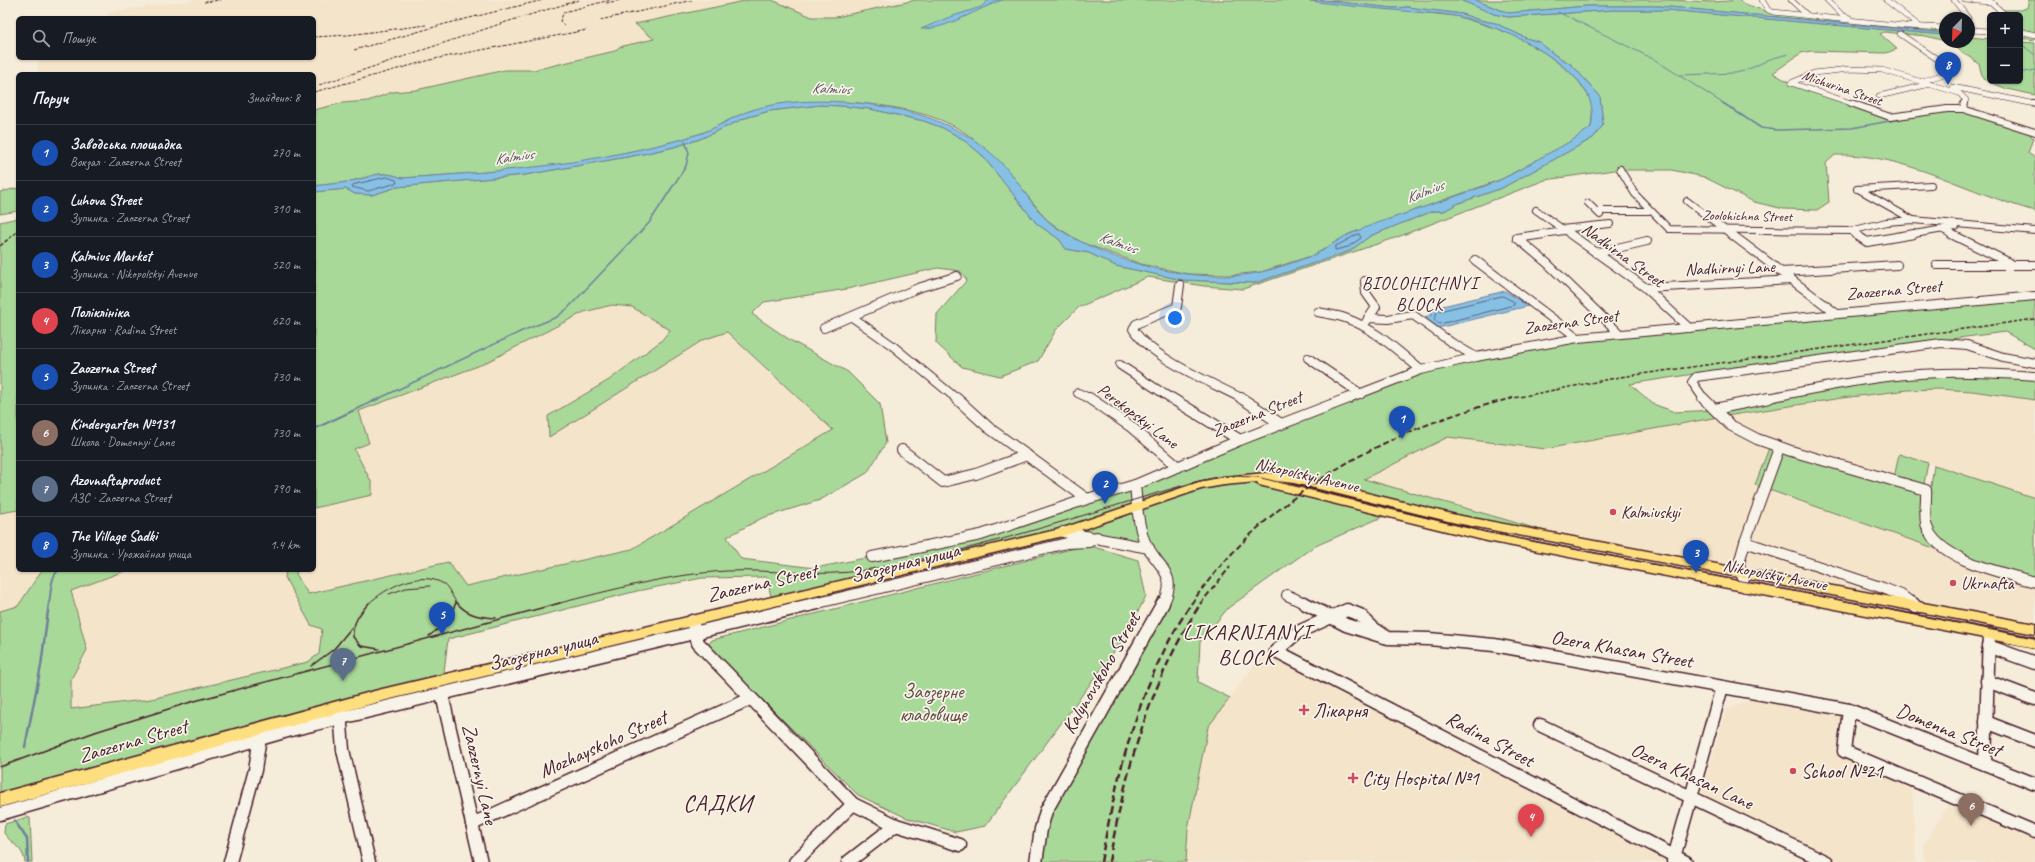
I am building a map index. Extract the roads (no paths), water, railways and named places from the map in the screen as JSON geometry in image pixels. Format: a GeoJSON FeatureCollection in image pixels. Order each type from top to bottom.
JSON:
{"type":"FeatureCollection","features":[{"type":"Feature","properties":{"kind":"main road","name":"Nikopolskyi Avenue"},"geometry":{"type":"LineString","coordinates":[[1243,479],[1266,476],[1294,479],[1456,519],[2035,629]]}},
{"type":"Feature","properties":{"kind":"main road","name":"Zaozerna Street"},"geometry":{"type":"LineString","coordinates":[[0,800],[261,734],[340,712],[693,628],[1063,532],[1199,486],[1243,479]]}},
{"type":"Feature","properties":{"kind":"main road","name":"Nikopolskyi Avenue"},"geometry":{"type":"LineString","coordinates":[[1243,479],[1283,486],[1487,538],[1745,587],[1989,640],[2035,643]]}},
{"type":"Feature","properties":{"kind":"main road"},"geometry":{"type":"LineString","coordinates":[[1989,620],[1989,640]]}},
{"type":"Feature","properties":{"kind":"street"},"geometry":{"type":"LineString","coordinates":[[1762,0],[1768,10],[1773,12],[1885,24],[1939,28]]}},
{"type":"Feature","properties":{"kind":"street"},"geometry":{"type":"LineString","coordinates":[[1791,0],[1807,16]]}},
{"type":"Feature","properties":{"kind":"street"},"geometry":{"type":"LineString","coordinates":[[1827,0],[1845,16],[1885,24]]}},
{"type":"Feature","properties":{"kind":"street"},"geometry":{"type":"LineString","coordinates":[[1886,0],[1919,26]]}},
{"type":"Feature","properties":{"kind":"street"},"geometry":{"type":"LineString","coordinates":[[1954,0],[1963,12]]}},
{"type":"Feature","properties":{"kind":"street"},"geometry":{"type":"LineString","coordinates":[[1965,0],[1990,1],[2003,12]]}},
{"type":"Feature","properties":{"kind":"street"},"geometry":{"type":"LineString","coordinates":[[1975,26],[1980,31]]}},
{"type":"Feature","properties":{"kind":"street"},"geometry":{"type":"LineString","coordinates":[[1975,31],[1987,31]]}},
{"type":"Feature","properties":{"kind":"street"},"geometry":{"type":"LineString","coordinates":[[2023,33],[2035,35]]}},
{"type":"Feature","properties":{"kind":"street"},"geometry":{"type":"LineString","coordinates":[[1879,96],[1929,82],[1952,69],[1900,34]]}},
{"type":"Feature","properties":{"kind":"street","name":"Michurina Street"},"geometry":{"type":"LineString","coordinates":[[1963,109],[1963,105],[1966,100],[1959,94],[1929,82],[1921,81],[1887,70],[1849,69],[1814,73],[1791,82],[1890,118],[1947,109],[1963,109],[2035,132]]}},
{"type":"Feature","properties":{"kind":"street"},"geometry":{"type":"LineString","coordinates":[[1942,88],[1949,86],[2035,104]]}},
{"type":"Feature","properties":{"kind":"street","name":"Zoolohichna Street"},"geometry":{"type":"LineString","coordinates":[[1620,170],[1625,182],[1649,211],[1669,229],[1723,228],[1851,231],[1886,222],[1913,220],[2035,231]]}},
{"type":"Feature","properties":{"kind":"street","name":"Zoolohichna Street"},"geometry":{"type":"LineString","coordinates":[[1913,220],[1857,189],[1931,185]]}},
{"type":"Feature","properties":{"kind":"street"},"geometry":{"type":"LineString","coordinates":[[1687,201],[1837,314]]}},
{"type":"Feature","properties":{"kind":"street"},"geometry":{"type":"LineString","coordinates":[[1588,203],[1610,224],[1562,230],[1517,238],[1547,263],[1620,334]]}},
{"type":"Feature","properties":{"kind":"street","name":"Nadhirna Street"},"geometry":{"type":"LineString","coordinates":[[1536,210],[1562,230],[1596,252],[1646,288],[1689,328]]}},
{"type":"Feature","properties":{"kind":"street"},"geometry":{"type":"LineString","coordinates":[[1597,211],[1649,211]]}},
{"type":"Feature","properties":{"kind":"street","name":"Zoolohichna Street"},"geometry":{"type":"LineString","coordinates":[[1851,231],[1867,242],[1968,225]]}},
{"type":"Feature","properties":{"kind":"street"},"geometry":{"type":"LineString","coordinates":[[1943,230],[2015,265]]}},
{"type":"Feature","properties":{"kind":"street"},"geometry":{"type":"LineString","coordinates":[[1596,252],[1647,240]]}},
{"type":"Feature","properties":{"kind":"street"},"geometry":{"type":"LineString","coordinates":[[1475,260],[1578,338]]}},
{"type":"Feature","properties":{"kind":"street"},"geometry":{"type":"LineString","coordinates":[[1781,272],[1897,265]]}},
{"type":"Feature","properties":{"kind":"street"},"geometry":{"type":"LineString","coordinates":[[1937,265],[2035,265]]}},
{"type":"Feature","properties":{"kind":"street"},"geometry":{"type":"LineString","coordinates":[[824,328],[918,288],[957,276]]}},
{"type":"Feature","properties":{"kind":"street","name":"Nadhirnyi Lane"},"geometry":{"type":"LineString","coordinates":[[1646,288],[1703,283],[1722,282],[1736,284],[1792,280]]}},
{"type":"Feature","properties":{"kind":"street"},"geometry":{"type":"LineString","coordinates":[[1363,326],[1376,307],[1366,292],[1365,281]]}},
{"type":"Feature","properties":{"kind":"street"},"geometry":{"type":"LineString","coordinates":[[1180,285],[1177,307],[1136,324],[1133,328],[1134,333],[1144,343],[1163,356],[1244,399],[1281,424]]}},
{"type":"Feature","properties":{"kind":"street","name":"Zaozerna Street"},"geometry":{"type":"LineString","coordinates":[[872,557],[981,535],[1087,499],[1135,485],[1240,440],[1421,370],[1476,357],[1578,338],[2035,296]]}},
{"type":"Feature","properties":{"kind":"street"},"geometry":{"type":"LineString","coordinates":[[1318,312],[1346,318],[1363,326],[1421,370]]}},
{"type":"Feature","properties":{"kind":"street"},"geometry":{"type":"LineString","coordinates":[[1368,318],[1388,319],[1413,315],[1452,343],[1476,357]]}},
{"type":"Feature","properties":{"kind":"street"},"geometry":{"type":"LineString","coordinates":[[852,317],[893,346],[956,397],[989,428],[1087,499]]}},
{"type":"Feature","properties":{"kind":"street"},"geometry":{"type":"LineString","coordinates":[[2035,363],[2003,357],[1967,345],[1941,342],[1696,377],[1692,382],[1695,389],[1715,409],[1718,416],[1734,428],[1779,448],[1926,490],[1927,528],[1936,540],[1950,552],[1972,562],[2035,582]]}},
{"type":"Feature","properties":{"kind":"street"},"geometry":{"type":"LineString","coordinates":[[1308,358],[1360,394]]}},
{"type":"Feature","properties":{"kind":"street"},"geometry":{"type":"LineString","coordinates":[[1120,365],[1142,381],[1211,421],[1240,440]]}},
{"type":"Feature","properties":{"kind":"street"},"geometry":{"type":"LineString","coordinates":[[1715,409],[1812,390],[1919,375],[1974,372],[2035,376]]}},
{"type":"Feature","properties":{"kind":"street","name":"Perekopskyi Lane"},"geometry":{"type":"LineString","coordinates":[[1078,393],[1090,398],[1141,435],[1178,467]]}},
{"type":"Feature","properties":{"kind":"street"},"geometry":{"type":"LineString","coordinates":[[1745,587],[1739,558],[1779,448]]}},
{"type":"Feature","properties":{"kind":"street"},"geometry":{"type":"LineString","coordinates":[[902,450],[943,482],[976,474],[1027,455]]}},
{"type":"Feature","properties":{"kind":"street"},"geometry":{"type":"LineString","coordinates":[[1135,485],[1138,506]]}},
{"type":"Feature","properties":{"kind":"street","name":"Kalynovskoho Street"},"geometry":{"type":"LineString","coordinates":[[1036,862],[1041,829],[1046,811],[1072,762],[1168,595],[1170,585],[1167,573],[1149,548],[1140,529],[1138,506]]}},
{"type":"Feature","properties":{"kind":"street"},"geometry":{"type":"LineString","coordinates":[[1063,532],[1097,537],[1149,548]]}},
{"type":"Feature","properties":{"kind":"street","name":"Заозерная улица"},"geometry":{"type":"LineString","coordinates":[[340,712],[442,695],[693,628],[1067,543],[1089,542],[1097,537]]}},
{"type":"Feature","properties":{"kind":"street"},"geometry":{"type":"LineString","coordinates":[[1745,542],[1883,588],[1901,595],[1916,607]]}},
{"type":"Feature","properties":{"kind":"street","name":"Ozera Khasan Street"},"geometry":{"type":"LineString","coordinates":[[1287,595],[1362,633],[1388,638],[1430,639],[1494,645],[1849,710]]}},
{"type":"Feature","properties":{"kind":"street"},"geometry":{"type":"LineString","coordinates":[[1330,618],[1342,611],[1354,612],[1388,638]]}},
{"type":"Feature","properties":{"kind":"street","name":"Radina Street"},"geometry":{"type":"LineString","coordinates":[[1330,618],[1298,632],[1276,650],[1678,860]]}},
{"type":"Feature","properties":{"kind":"street"},"geometry":{"type":"LineString","coordinates":[[693,628],[698,643],[750,700],[853,804],[896,825],[960,845]]}},
{"type":"Feature","properties":{"kind":"street"},"geometry":{"type":"LineString","coordinates":[[1985,764],[1989,640],[2035,663]]}},
{"type":"Feature","properties":{"kind":"street"},"geometry":{"type":"LineString","coordinates":[[1988,681],[2035,699]]}},
{"type":"Feature","properties":{"kind":"street"},"geometry":{"type":"LineString","coordinates":[[1678,860],[1691,797],[1722,687]]}},
{"type":"Feature","properties":{"kind":"street","name":"Zaozernyi Lane"},"geometry":{"type":"LineString","coordinates":[[442,695],[481,862]]}},
{"type":"Feature","properties":{"kind":"street","name":"Mozhayskoho Street"},"geometry":{"type":"LineString","coordinates":[[472,824],[750,700]]}},
{"type":"Feature","properties":{"kind":"street"},"geometry":{"type":"LineString","coordinates":[[1849,710],[1844,751],[2035,832]]}},
{"type":"Feature","properties":{"kind":"street","name":"Domenna Street"},"geometry":{"type":"LineString","coordinates":[[1849,710],[2035,784]]}},
{"type":"Feature","properties":{"kind":"street"},"geometry":{"type":"LineString","coordinates":[[340,712],[343,750],[369,862]]}},
{"type":"Feature","properties":{"kind":"street"},"geometry":{"type":"LineString","coordinates":[[1986,722],[2035,741]]}},
{"type":"Feature","properties":{"kind":"street","name":"Ozera Khasan Lane"},"geometry":{"type":"LineString","coordinates":[[1540,725],[1827,862]]}},
{"type":"Feature","properties":{"kind":"street"},"geometry":{"type":"LineString","coordinates":[[0,814],[261,734],[255,770],[230,862]]}},
{"type":"Feature","properties":{"kind":"street"},"geometry":{"type":"LineString","coordinates":[[795,862],[853,804]]}},
{"type":"Feature","properties":{"kind":"street"},"geometry":{"type":"LineString","coordinates":[[848,862],[896,825]]}},
{"type":"Feature","properties":{"kind":"water"},"geometry":{"type":"Polygon","coordinates":[[[989,0],[1002,0],[941,26],[921,29],[947,18],[981,7],[989,0]]]}},
{"type":"Feature","properties":{"kind":"water"},"geometry":{"type":"Polygon","coordinates":[[[1304,0],[1320,0],[1393,8],[1407,7],[1462,14],[1479,20],[1495,23],[1526,38],[1539,42],[1555,55],[1572,65],[1600,96],[1603,125],[1593,138],[1502,188],[1459,203],[1444,211],[1433,211],[1370,236],[1350,251],[1255,283],[1183,280],[1116,266],[1089,253],[1066,249],[1059,239],[1037,224],[981,154],[961,138],[943,128],[924,121],[870,109],[842,106],[820,105],[769,111],[745,118],[700,139],[674,147],[638,155],[525,175],[397,187],[372,195],[355,194],[346,189],[316,192],[316,186],[346,182],[381,174],[394,175],[402,178],[459,174],[543,166],[599,158],[693,136],[708,131],[743,113],[784,103],[820,101],[868,104],[933,119],[954,128],[973,139],[991,153],[1007,169],[1043,216],[1057,228],[1078,241],[1128,261],[1156,268],[1210,276],[1237,276],[1261,272],[1286,265],[1316,254],[1345,236],[1365,228],[1491,184],[1564,145],[1591,127],[1592,110],[1590,102],[1588,95],[1579,81],[1555,60],[1518,38],[1478,22],[1449,15],[1304,0]]]}},
{"type":"Feature","properties":{"kind":"water"},"geometry":{"type":"Polygon","coordinates":[[[1460,0],[1474,0],[1509,13],[1587,6],[1659,6],[1939,32],[1939,34],[1667,10],[1614,10],[1508,17],[1494,14],[1460,0]]]}},
{"type":"Feature","properties":{"kind":"water"},"geometry":{"type":"Polygon","coordinates":[[[1505,291],[1528,306],[1438,328],[1423,317],[1433,315],[1426,310],[1505,291]]]}},
{"type":"Feature","properties":{"kind":"waterway"},"geometry":{"type":"LineString","coordinates":[[1558,12],[1568,17]]}},
{"type":"Feature","properties":{"kind":"waterway"},"geometry":{"type":"LineString","coordinates":[[1571,18],[1655,60],[1724,104]]}},
{"type":"Feature","properties":{"kind":"waterway"},"geometry":{"type":"LineString","coordinates":[[2023,45],[2035,55]]}},
{"type":"Feature","properties":{"kind":"waterway"},"geometry":{"type":"LineString","coordinates":[[1747,70],[1770,59],[1788,54]]}},
{"type":"Feature","properties":{"kind":"waterway"},"geometry":{"type":"LineString","coordinates":[[2023,72],[2035,70]]}},
{"type":"Feature","properties":{"kind":"waterway"},"geometry":{"type":"LineString","coordinates":[[1680,75],[1735,73],[1744,71]]}},
{"type":"Feature","properties":{"kind":"waterway"},"geometry":{"type":"LineString","coordinates":[[1723,103],[1761,128],[1777,130],[1852,128],[1911,117]]}},
{"type":"Feature","properties":{"kind":"waterway"},"geometry":{"type":"LineString","coordinates":[[378,399],[522,331],[557,317],[568,308],[649,223],[686,166],[689,153],[685,141]]}},
{"type":"Feature","properties":{"kind":"waterway"},"geometry":{"type":"LineString","coordinates":[[316,428],[380,398]]}},
{"type":"Feature","properties":{"kind":"waterway"},"geometry":{"type":"LineString","coordinates":[[49,604],[52,581],[57,572]]}},
{"type":"Feature","properties":{"kind":"waterway"},"geometry":{"type":"LineString","coordinates":[[25,747],[41,666],[49,603]]}},
{"type":"Feature","properties":{"kind":"waterway"},"geometry":{"type":"LineString","coordinates":[[14,820],[27,839],[28,862]]}},
{"type":"Feature","properties":{"kind":"tram line"},"geometry":{"type":"LineString","coordinates":[[556,604],[641,583],[684,575],[727,571],[813,573],[848,572],[907,562],[948,553],[1031,531],[1195,482],[1223,476],[1257,477],[1486,532],[1861,604]]}},
{"type":"Feature","properties":{"kind":"tram line"},"geometry":{"type":"LineString","coordinates":[[369,603],[384,592],[403,582],[424,579],[434,580],[444,584],[456,602]]}},
{"type":"Feature","properties":{"kind":"tram line"},"geometry":{"type":"LineString","coordinates":[[389,594],[406,588],[430,586]]}},
{"type":"Feature","properties":{"kind":"tram line"},"geometry":{"type":"LineString","coordinates":[[456,602],[470,613],[496,618]]}},
{"type":"Feature","properties":{"kind":"tram line"},"geometry":{"type":"LineString","coordinates":[[369,603],[355,623],[353,637],[361,646],[379,649]]}},
{"type":"Feature","properties":{"kind":"tram line"},"geometry":{"type":"LineString","coordinates":[[429,636],[447,622],[456,603]]}},
{"type":"Feature","properties":{"kind":"tram line"},"geometry":{"type":"LineString","coordinates":[[0,767],[95,732],[191,702],[560,603]]}},
{"type":"Feature","properties":{"kind":"tram line"},"geometry":{"type":"LineString","coordinates":[[1856,603],[2035,638]]}},
{"type":"Feature","properties":{"kind":"tram line"},"geometry":{"type":"LineString","coordinates":[[311,666],[334,649],[352,627]]}},
{"type":"Feature","properties":{"kind":"railway"},"geometry":{"type":"LineString","coordinates":[[204,2],[220,0]]}},
{"type":"Feature","properties":{"kind":"railway"},"geometry":{"type":"LineString","coordinates":[[354,50],[445,24],[543,0]]}},
{"type":"Feature","properties":{"kind":"railway"},"geometry":{"type":"LineString","coordinates":[[319,85],[506,22],[579,0]]}},
{"type":"Feature","properties":{"kind":"railway"},"geometry":{"type":"LineString","coordinates":[[564,26],[560,21],[564,12],[610,0]]}},
{"type":"Feature","properties":{"kind":"railway"},"geometry":{"type":"LineString","coordinates":[[606,3],[621,0]]}},
{"type":"Feature","properties":{"kind":"railway"},"geometry":{"type":"LineString","coordinates":[[600,20],[693,0]]}},
{"type":"Feature","properties":{"kind":"railway"},"geometry":{"type":"LineString","coordinates":[[316,37],[348,35],[426,25]]}},
{"type":"Feature","properties":{"kind":"railway"},"geometry":{"type":"LineString","coordinates":[[316,91],[434,59],[587,30]]}},
{"type":"Feature","properties":{"kind":"railway"},"geometry":{"type":"LineString","coordinates":[[0,246],[16,233]]}},
{"type":"Feature","properties":{"kind":"railway"},"geometry":{"type":"LineString","coordinates":[[1510,399],[1620,377],[2035,319]]}},
{"type":"Feature","properties":{"kind":"railway"},"geometry":{"type":"LineString","coordinates":[[1191,604],[1222,565],[1256,530],[1293,499],[1333,471],[1375,448],[1420,428],[1466,411],[1510,399]]}},
{"type":"Feature","properties":{"kind":"railway"},"geometry":{"type":"LineString","coordinates":[[1200,604],[1230,567]]}},
{"type":"Feature","properties":{"kind":"railway"},"geometry":{"type":"LineString","coordinates":[[1101,862],[1107,828],[1123,761],[1133,728],[1158,663],[1174,632],[1192,603]]}},
{"type":"Feature","properties":{"kind":"railway"},"geometry":{"type":"LineString","coordinates":[[1109,862],[1123,794],[1142,728],[1167,665],[1201,603]]}},
{"type":"Feature","properties":{"kind":"place","name":"The Village Sadki"},"geometry":{"type":"Point","coordinates":[1948,85]}},
{"type":"Feature","properties":{"kind":"place","name":"Заводська площадка"},"geometry":{"type":"Point","coordinates":[1402,439]}},
{"type":"Feature","properties":{"kind":"place","name":"Luhova Street"},"geometry":{"type":"Point","coordinates":[1105,504]}},
{"type":"Feature","properties":{"kind":"place","name":"Kalmiuskyi"},"geometry":{"type":"Point","coordinates":[1613,512]}},
{"type":"Feature","properties":{"kind":"place","name":"Kalmius Market"},"geometry":{"type":"Point","coordinates":[1696,573]}},
{"type":"Feature","properties":{"kind":"place","name":"Ukrnafta"},"geometry":{"type":"Point","coordinates":[1953,583]}},
{"type":"Feature","properties":{"kind":"place","name":"Zaozerna Street"},"geometry":{"type":"Point","coordinates":[442,635]}},
{"type":"Feature","properties":{"kind":"place","name":"Azovnaftaproduct"},"geometry":{"type":"Point","coordinates":[343,681]}},
{"type":"Feature","properties":{"kind":"place","name":"Лікарня"},"geometry":{"type":"Point","coordinates":[1304,710]}},
{"type":"Feature","properties":{"kind":"place","name":"School №21"},"geometry":{"type":"Point","coordinates":[1793,771]}},
{"type":"Feature","properties":{"kind":"place","name":"City Hospital №1"},"geometry":{"type":"Point","coordinates":[1353,778]}},
{"type":"Feature","properties":{"kind":"place","name":"Kindergarten №131"},"geometry":{"type":"Point","coordinates":[1971,826]}},
{"type":"Feature","properties":{"kind":"place","name":"Поліклініка"},"geometry":{"type":"Point","coordinates":[1531,837]}},
{"type":"Feature","properties":{"kind":"district","name":"BIOLOHICHNYI BLOCK"},"geometry":{"type":"Point","coordinates":[1420,293]}},
{"type":"Feature","properties":{"kind":"district","name":"LIKARNIANYI BLOCK"},"geometry":{"type":"Point","coordinates":[1247,644]}},
{"type":"Feature","properties":{"kind":"district","name":"САДКИ"},"geometry":{"type":"Point","coordinates":[718,803]}},
{"type":"Feature","properties":{"kind":"water label","name":"Kalmius"},"geometry":{"type":"Point","coordinates":[831,89]}},
{"type":"Feature","properties":{"kind":"water label","name":"Kalmius"},"geometry":{"type":"Point","coordinates":[514,157]}},
{"type":"Feature","properties":{"kind":"water label","name":"Kalmius"},"geometry":{"type":"Point","coordinates":[1425,192]}},
{"type":"Feature","properties":{"kind":"water label","name":"Kalmius"},"geometry":{"type":"Point","coordinates":[1118,243]}},
{"type":"Feature","properties":{"kind":"park label","name":"Заозерне кладовище"},"geometry":{"type":"Point","coordinates":[933,702]}}]}
